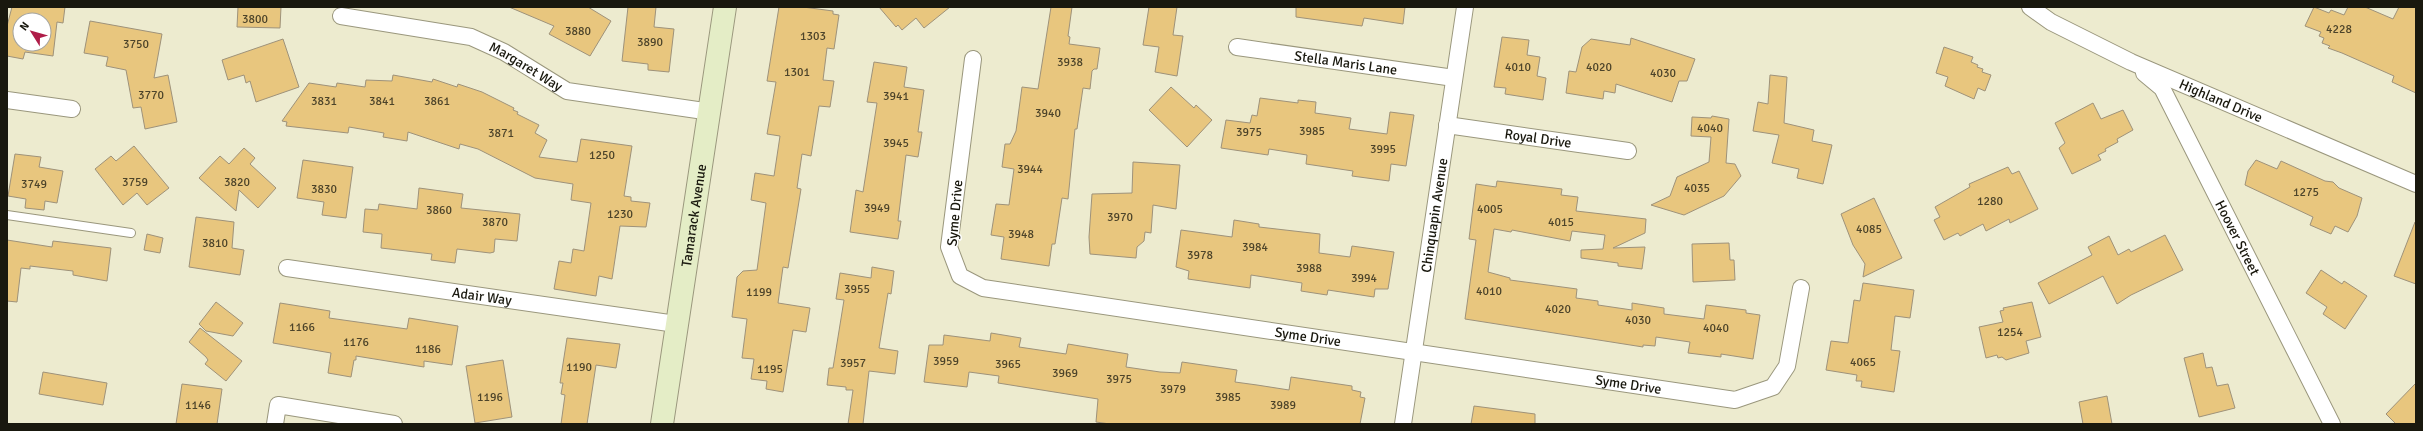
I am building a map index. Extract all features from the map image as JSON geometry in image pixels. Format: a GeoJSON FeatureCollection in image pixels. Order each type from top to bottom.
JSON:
{"type":"FeatureCollection","features":[{"type":"Feature","properties":{"kind":"main road","name":"Tamarack Avenue"},"geometry":{"type":"LineString","coordinates":[[662,424],[676,324],[711,112],[725,7]]}},
{"type":"Feature","properties":{"kind":"street","name":"Chinquapin Avenue"},"geometry":{"type":"LineString","coordinates":[[1403,424],[1464,7]]}},
{"type":"Feature","properties":{"kind":"street","name":"Highland Drive"},"geometry":{"type":"LineString","coordinates":[[2030,7],[2050,22],[2131,62],[2416,184]]}},
{"type":"Feature","properties":{"kind":"street","name":"Margaret Way"},"geometry":{"type":"LineString","coordinates":[[341,16],[471,38],[504,52],[567,92],[711,112]]}},
{"type":"Feature","properties":{"kind":"street","name":"Stella Maris Lane"},"geometry":{"type":"LineString","coordinates":[[1237,47],[1454,78]]}},
{"type":"Feature","properties":{"kind":"street","name":"Syme Drive"},"geometry":{"type":"LineString","coordinates":[[974,59],[949,247],[960,276],[983,288],[1734,400],[1773,387],[1787,366],[1801,288]]}},
{"type":"Feature","properties":{"kind":"street","name":"Hoover Street"},"geometry":{"type":"LineString","coordinates":[[2131,62],[2162,88],[2332,424]]}},
{"type":"Feature","properties":{"kind":"street"},"geometry":{"type":"LineString","coordinates":[[7,100],[72,109]]}},
{"type":"Feature","properties":{"kind":"street","name":"Royal Drive"},"geometry":{"type":"LineString","coordinates":[[1447,125],[1628,151]]}},
{"type":"Feature","properties":{"kind":"street","name":"Adair Way"},"geometry":{"type":"LineString","coordinates":[[287,268],[676,324]]}},
{"type":"Feature","properties":{"kind":"street"},"geometry":{"type":"LineString","coordinates":[[275,424],[278,405],[394,424]]}},
{"type":"Feature","properties":{"kind":"lane"},"geometry":{"type":"LineString","coordinates":[[7,215],[131,233]]}},
{"type":"Feature","properties":{"kind":"building"},"geometry":{"type":"Polygon","coordinates":[[[12,7],[65,7],[63,23],[57,22],[53,56],[25,52],[23,59],[7,56],[7,26],[12,7]]]}},
{"type":"Feature","properties":{"kind":"building"},"geometry":{"type":"Polygon","coordinates":[[[238,7],[281,7],[280,28],[237,27],[238,7]]]}},
{"type":"Feature","properties":{"kind":"building"},"geometry":{"type":"Polygon","coordinates":[[[509,7],[588,7],[611,21],[590,56],[549,34],[554,26],[509,7]]]}},
{"type":"Feature","properties":{"kind":"building"},"geometry":{"type":"Polygon","coordinates":[[[628,7],[656,7],[654,27],[674,29],[669,72],[648,70],[648,64],[622,61],[628,7]]]}},
{"type":"Feature","properties":{"kind":"building"},"geometry":{"type":"Polygon","coordinates":[[[779,7],[803,7],[833,11],[833,14],[839,15],[834,49],[827,48],[823,80],[834,81],[830,107],[819,106],[811,156],[802,154],[797,188],[801,189],[788,268],[783,267],[778,303],[810,308],[806,332],[793,330],[783,392],[766,389],[767,381],[751,379],[754,359],[742,358],[747,319],[732,317],[737,277],[743,271],[757,270],[766,203],[751,200],[755,173],[774,176],[780,136],[767,134],[776,82],[767,81],[779,7]]]}},
{"type":"Feature","properties":{"kind":"building"},"geometry":{"type":"Polygon","coordinates":[[[879,7],[950,7],[924,28],[916,18],[902,30],[898,25],[896,27],[879,7]]]}},
{"type":"Feature","properties":{"kind":"building"},"geometry":{"type":"Polygon","coordinates":[[[1051,7],[1072,7],[1068,36],[1070,37],[1069,44],[1100,48],[1097,69],[1092,71],[1090,89],[1083,88],[1077,129],[1075,129],[1068,199],[1062,198],[1055,244],[1052,244],[1049,266],[1001,259],[1004,237],[991,235],[996,204],[1009,205],[1014,169],[1002,167],[1005,144],[1010,144],[1016,131],[1022,87],[1038,89],[1051,7]]]}},
{"type":"Feature","properties":{"kind":"building"},"geometry":{"type":"Polygon","coordinates":[[[1149,7],[1177,7],[1173,35],[1183,36],[1177,76],[1155,72],[1159,47],[1143,45],[1149,7]]]}},
{"type":"Feature","properties":{"kind":"building"},"geometry":{"type":"Polygon","coordinates":[[[1296,7],[1405,7],[1403,24],[1364,18],[1362,26],[1296,17],[1296,7]]]}},
{"type":"Feature","properties":{"kind":"building"},"geometry":{"type":"Polygon","coordinates":[[[2314,7],[2329,13],[2331,10],[2344,15],[2348,7],[2365,7],[2393,19],[2399,7],[2416,7],[2416,93],[2392,82],[2394,76],[2328,48],[2330,46],[2322,43],[2324,38],[2319,36],[2321,32],[2305,26],[2314,7]]]}},
{"type":"Feature","properties":{"kind":"building"},"geometry":{"type":"Polygon","coordinates":[[[90,21],[162,34],[154,78],[168,75],[177,122],[145,129],[141,107],[133,108],[126,70],[106,66],[108,57],[84,53],[90,21]]]}},
{"type":"Feature","properties":{"kind":"building"},"geometry":{"type":"Polygon","coordinates":[[[1502,37],[1529,40],[1527,55],[1540,57],[1537,76],[1546,78],[1543,100],[1505,94],[1506,88],[1494,87],[1502,37]]]}},
{"type":"Feature","properties":{"kind":"building"},"geometry":{"type":"Polygon","coordinates":[[[1631,38],[1695,59],[1687,81],[1679,81],[1672,102],[1616,84],[1615,93],[1604,91],[1603,99],[1566,93],[1569,71],[1576,72],[1582,47],[1591,39],[1630,45],[1631,38]]]}},
{"type":"Feature","properties":{"kind":"building"},"geometry":{"type":"Polygon","coordinates":[[[283,39],[299,87],[256,102],[250,81],[246,83],[244,75],[228,80],[222,60],[283,39]]]}},
{"type":"Feature","properties":{"kind":"building"},"geometry":{"type":"Polygon","coordinates":[[[1944,47],[1973,57],[1971,62],[1978,65],[1977,67],[1983,69],[1982,72],[1991,75],[1985,91],[1978,88],[1974,99],[1945,86],[1948,77],[1936,73],[1944,47]]]}},
{"type":"Feature","properties":{"kind":"building"},"geometry":{"type":"Polygon","coordinates":[[[874,62],[907,67],[904,87],[924,90],[918,132],[922,132],[918,157],[906,155],[898,221],[901,221],[898,239],[850,232],[856,190],[863,192],[877,103],[867,102],[874,62]]]}},
{"type":"Feature","properties":{"kind":"building"},"geometry":{"type":"Polygon","coordinates":[[[393,75],[432,82],[433,79],[457,87],[458,84],[482,92],[514,108],[513,110],[518,112],[517,114],[539,125],[535,133],[547,140],[539,157],[577,162],[581,139],[632,146],[624,196],[631,197],[631,201],[650,203],[646,227],[620,226],[612,279],[599,276],[596,296],[554,289],[559,261],[571,263],[573,249],[584,251],[591,203],[571,200],[573,184],[535,178],[478,149],[460,144],[459,149],[408,132],[407,141],[383,137],[384,133],[349,127],[348,133],[286,126],[287,122],[282,121],[309,83],[336,87],[337,83],[365,87],[366,80],[392,81],[393,75]]]}},
{"type":"Feature","properties":{"kind":"building"},"geometry":{"type":"Polygon","coordinates":[[[1770,75],[1787,77],[1784,123],[1814,130],[1812,141],[1832,145],[1823,184],[1797,178],[1799,169],[1772,163],[1779,135],[1753,131],[1758,102],[1768,104],[1770,75]]]}},
{"type":"Feature","properties":{"kind":"building"},"geometry":{"type":"Polygon","coordinates":[[[1171,87],[1194,108],[1196,105],[1212,120],[1187,147],[1149,110],[1171,87]]]}},
{"type":"Feature","properties":{"kind":"building"},"geometry":{"type":"Polygon","coordinates":[[[1260,98],[1298,103],[1298,100],[1316,102],[1315,113],[1351,118],[1349,129],[1387,134],[1390,112],[1414,115],[1406,166],[1391,164],[1389,181],[1352,176],[1353,171],[1306,164],[1307,155],[1269,149],[1268,155],[1221,148],[1226,120],[1250,123],[1252,115],[1257,116],[1260,98]]]}},
{"type":"Feature","properties":{"kind":"building"},"geometry":{"type":"Polygon","coordinates":[[[2093,103],[2101,119],[2123,110],[2133,130],[2117,139],[2118,142],[2105,149],[2106,151],[2098,155],[2101,160],[2072,174],[2059,148],[2065,143],[2055,123],[2093,103]]]}},
{"type":"Feature","properties":{"kind":"building"},"geometry":{"type":"Polygon","coordinates":[[[1712,116],[1729,119],[1726,163],[1735,164],[1741,176],[1724,196],[1684,215],[1651,205],[1670,196],[1677,177],[1709,162],[1711,137],[1691,136],[1692,117],[1711,118],[1712,116]]]}},
{"type":"Feature","properties":{"kind":"building"},"geometry":{"type":"Polygon","coordinates":[[[134,146],[169,188],[147,205],[137,193],[123,205],[95,169],[111,156],[116,161],[134,146]]]}},
{"type":"Feature","properties":{"kind":"building"},"geometry":{"type":"Polygon","coordinates":[[[244,148],[255,158],[250,164],[276,188],[258,208],[239,190],[236,211],[199,178],[220,156],[229,164],[244,148]]]}},
{"type":"Feature","properties":{"kind":"building"},"geometry":{"type":"Polygon","coordinates":[[[15,154],[41,157],[39,167],[63,171],[57,203],[45,201],[44,210],[25,208],[26,199],[8,196],[15,154]]]}},
{"type":"Feature","properties":{"kind":"building"},"geometry":{"type":"Polygon","coordinates":[[[303,160],[353,167],[346,218],[322,215],[324,202],[297,198],[303,160]]]}},
{"type":"Feature","properties":{"kind":"building"},"geometry":{"type":"Polygon","coordinates":[[[2256,160],[2277,169],[2281,161],[2325,181],[2333,182],[2339,188],[2362,198],[2357,216],[2348,232],[2335,226],[2331,234],[2310,225],[2313,217],[2245,185],[2248,171],[2256,160]]]}},
{"type":"Feature","properties":{"kind":"building"},"geometry":{"type":"Polygon","coordinates":[[[1133,162],[1180,165],[1176,209],[1153,205],[1151,233],[1145,232],[1144,241],[1137,247],[1136,258],[1090,254],[1089,237],[1092,194],[1132,193],[1133,162]]]}},
{"type":"Feature","properties":{"kind":"building"},"geometry":{"type":"Polygon","coordinates":[[[2008,167],[2012,174],[2019,171],[2038,209],[2010,223],[2009,219],[1986,231],[1983,224],[1960,236],[1958,233],[1944,240],[1934,220],[1940,217],[1935,207],[1970,187],[1969,184],[2008,167]]]}},
{"type":"Feature","properties":{"kind":"building"},"geometry":{"type":"Polygon","coordinates":[[[1497,181],[1562,189],[1561,195],[1578,197],[1576,211],[1646,219],[1645,233],[1613,248],[1645,247],[1642,269],[1618,266],[1618,263],[1581,258],[1581,250],[1603,249],[1605,235],[1572,231],[1570,241],[1512,230],[1511,232],[1494,229],[1488,272],[1510,278],[1510,280],[1577,289],[1576,298],[1598,301],[1598,305],[1632,310],[1632,303],[1664,308],[1664,314],[1704,319],[1706,305],[1746,310],[1746,313],[1760,315],[1753,359],[1721,354],[1721,357],[1688,353],[1690,342],[1656,337],[1655,346],[1643,345],[1643,347],[1465,319],[1476,240],[1469,239],[1476,184],[1496,187],[1497,181]]]}},
{"type":"Feature","properties":{"kind":"building"},"geometry":{"type":"Polygon","coordinates":[[[419,188],[463,194],[461,208],[520,214],[517,241],[495,239],[494,252],[490,253],[457,249],[455,263],[431,260],[432,254],[381,248],[382,234],[363,232],[365,209],[378,210],[379,204],[417,209],[419,188]]]}},
{"type":"Feature","properties":{"kind":"building"},"geometry":{"type":"Polygon","coordinates":[[[1874,198],[1902,258],[1863,277],[1865,264],[1853,245],[1841,214],[1874,198]]]}},
{"type":"Feature","properties":{"kind":"building"},"geometry":{"type":"Polygon","coordinates":[[[196,217],[234,222],[232,248],[244,250],[240,275],[189,267],[196,217]]]}},
{"type":"Feature","properties":{"kind":"building"},"geometry":{"type":"Polygon","coordinates":[[[1234,220],[1259,224],[1259,227],[1320,234],[1319,253],[1350,257],[1352,246],[1394,252],[1388,289],[1375,289],[1374,297],[1328,290],[1327,295],[1301,291],[1302,283],[1251,275],[1250,288],[1188,279],[1189,271],[1176,267],[1181,230],[1232,237],[1234,220]]]}},
{"type":"Feature","properties":{"kind":"building"},"geometry":{"type":"Polygon","coordinates":[[[2416,222],[2416,284],[2394,276],[2416,222]]]}},
{"type":"Feature","properties":{"kind":"building"},"geometry":{"type":"Polygon","coordinates":[[[147,234],[163,238],[160,253],[144,250],[147,234]]]}},
{"type":"Feature","properties":{"kind":"building"},"geometry":{"type":"Polygon","coordinates":[[[2165,235],[2183,270],[2131,295],[2117,304],[2103,276],[2049,304],[2038,283],[2092,255],[2088,247],[2109,236],[2118,255],[2129,249],[2131,252],[2165,235]]]}},
{"type":"Feature","properties":{"kind":"building"},"geometry":{"type":"Polygon","coordinates":[[[7,240],[52,247],[53,241],[111,248],[107,281],[73,275],[73,271],[30,266],[30,269],[21,268],[17,302],[7,301],[7,240]]]}},
{"type":"Feature","properties":{"kind":"building"},"geometry":{"type":"Polygon","coordinates":[[[1729,243],[1730,260],[1734,260],[1735,280],[1693,282],[1692,244],[1729,243]]]}},
{"type":"Feature","properties":{"kind":"building"},"geometry":{"type":"Polygon","coordinates":[[[872,267],[894,271],[891,294],[888,293],[879,348],[898,351],[895,374],[869,371],[863,424],[848,424],[853,390],[846,390],[846,387],[827,385],[829,368],[833,368],[844,300],[836,299],[840,273],[871,278],[872,267]]]}},
{"type":"Feature","properties":{"kind":"building"},"geometry":{"type":"Polygon","coordinates":[[[2321,270],[2342,284],[2344,281],[2367,296],[2345,329],[2323,314],[2327,307],[2306,293],[2321,270]]]}},
{"type":"Feature","properties":{"kind":"building"},"geometry":{"type":"Polygon","coordinates":[[[1863,283],[1914,290],[1910,318],[1895,316],[1891,350],[1900,351],[1894,392],[1861,387],[1862,381],[1856,381],[1857,375],[1826,370],[1831,341],[1848,343],[1854,300],[1860,301],[1863,283]]]}},
{"type":"Feature","properties":{"kind":"building"},"geometry":{"type":"Polygon","coordinates":[[[216,302],[243,323],[233,336],[206,331],[199,324],[216,302]]]}},
{"type":"Feature","properties":{"kind":"building"},"geometry":{"type":"Polygon","coordinates":[[[2032,302],[2041,337],[2026,341],[2029,353],[2006,360],[2002,357],[1998,358],[1997,355],[1986,358],[1979,327],[2003,322],[2000,311],[2004,310],[2003,308],[2032,302]]]}},
{"type":"Feature","properties":{"kind":"building"},"geometry":{"type":"Polygon","coordinates":[[[280,303],[330,311],[329,318],[407,329],[409,318],[458,326],[452,365],[424,361],[424,367],[356,356],[351,377],[328,373],[331,353],[273,343],[280,303]]]}},
{"type":"Feature","properties":{"kind":"building"},"geometry":{"type":"Polygon","coordinates":[[[200,328],[242,361],[226,381],[205,364],[208,360],[206,357],[189,342],[200,328]]]}},
{"type":"Feature","properties":{"kind":"building"},"geometry":{"type":"Polygon","coordinates":[[[991,333],[1021,338],[1019,347],[1066,354],[1068,344],[1128,354],[1126,367],[1160,372],[1180,373],[1182,362],[1237,370],[1235,382],[1289,390],[1291,377],[1352,386],[1352,390],[1361,392],[1360,397],[1365,398],[1360,424],[1110,424],[1096,422],[1098,399],[998,383],[999,376],[969,372],[967,387],[924,382],[929,345],[943,345],[944,335],[990,341],[991,333]]]}},
{"type":"Feature","properties":{"kind":"building"},"geometry":{"type":"Polygon","coordinates":[[[567,338],[620,344],[616,368],[596,365],[587,424],[561,424],[565,395],[561,394],[563,383],[560,383],[567,338]]]}},
{"type":"Feature","properties":{"kind":"building"},"geometry":{"type":"Polygon","coordinates":[[[2203,353],[2206,368],[2212,367],[2217,386],[2228,384],[2235,408],[2199,417],[2184,358],[2203,353]]]}},
{"type":"Feature","properties":{"kind":"building"},"geometry":{"type":"Polygon","coordinates":[[[503,360],[512,417],[475,423],[466,366],[503,360]]]}},
{"type":"Feature","properties":{"kind":"building"},"geometry":{"type":"Polygon","coordinates":[[[43,372],[107,383],[103,405],[39,394],[43,372]]]}},
{"type":"Feature","properties":{"kind":"building"},"geometry":{"type":"Polygon","coordinates":[[[2416,383],[2416,424],[2396,424],[2386,414],[2416,383]]]}},
{"type":"Feature","properties":{"kind":"building"},"geometry":{"type":"Polygon","coordinates":[[[182,384],[222,389],[217,424],[176,424],[182,384]]]}},
{"type":"Feature","properties":{"kind":"building"},"geometry":{"type":"Polygon","coordinates":[[[2107,396],[2112,424],[2083,424],[2079,402],[2107,396]]]}},
{"type":"Feature","properties":{"kind":"building"},"geometry":{"type":"Polygon","coordinates":[[[1474,406],[1535,414],[1535,424],[1471,424],[1474,406]]]}}]}
